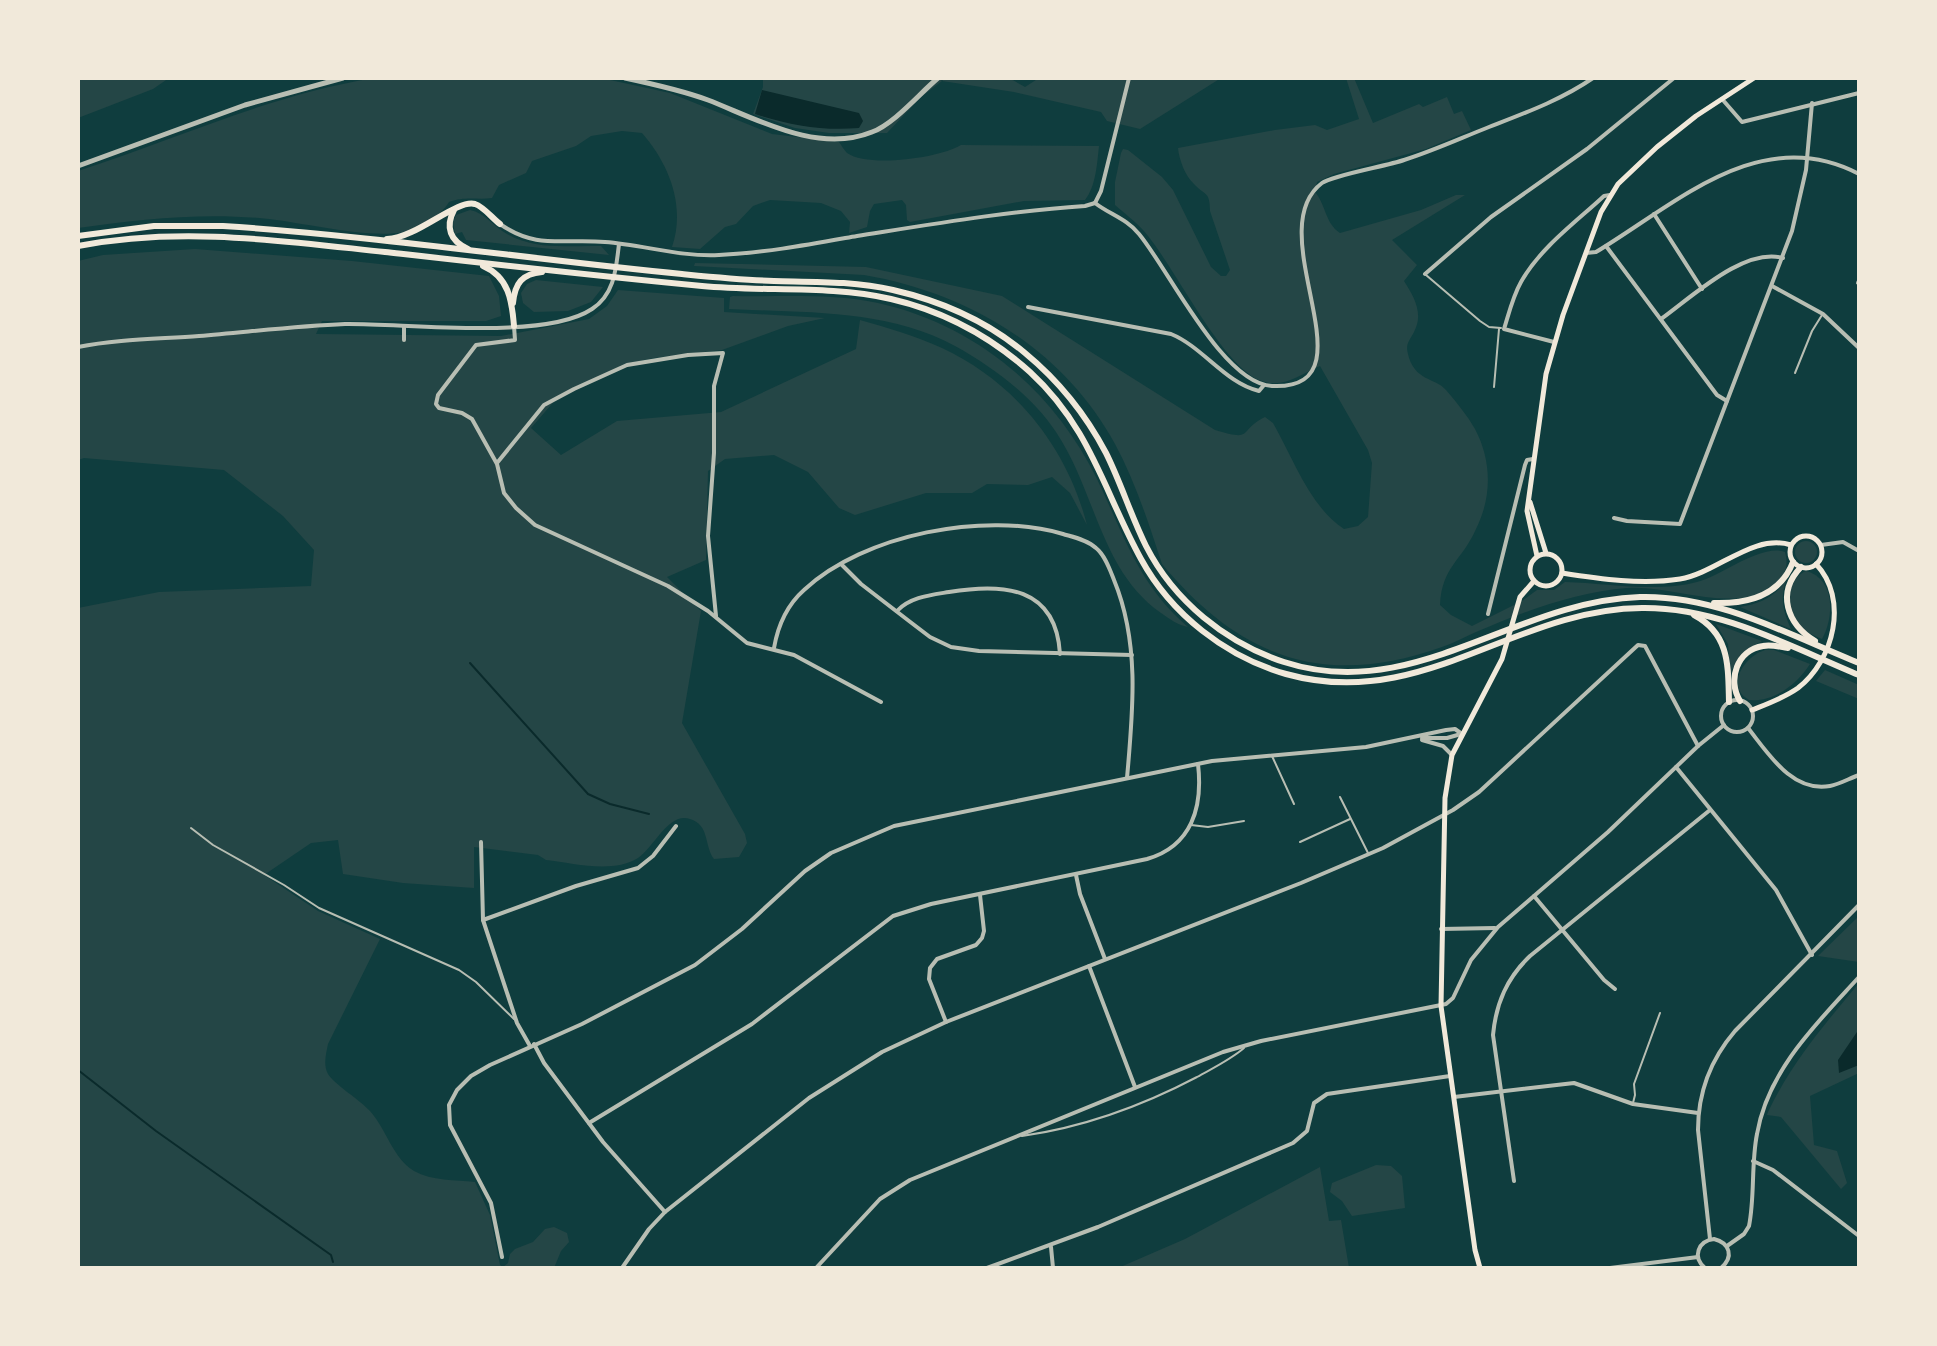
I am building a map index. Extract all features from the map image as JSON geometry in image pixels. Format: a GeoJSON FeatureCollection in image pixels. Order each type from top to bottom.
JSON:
{"type":"FeatureCollection","features":[{"type":"Feature","properties":{"kind":"highway"},"geometry":{"type":"LineString","coordinates":[[367,240],[413,234],[456,207],[475,204],[500,224]]}},
{"type":"Feature","properties":{"kind":"highway"},"geometry":{"type":"LineString","coordinates":[[456,207],[449,221],[451,237],[461,246],[483,253]]}},
{"type":"Feature","properties":{"kind":"highway"},"geometry":{"type":"LineString","coordinates":[[78,236],[137,227],[195,225],[250,228],[731,279],[869,286],[932,302],[986,326],[1040,366],[1084,416],[1105,452],[1144,543],[1173,587],[1199,613],[1224,633],[1263,654],[1287,663],[1335,673],[1391,670],[1422,662],[1538,618],[1586,604],[1640,597],[1704,603],[1743,602],[1766,595],[1778,585],[1793,562]]}},
{"type":"Feature","properties":{"kind":"highway"},"geometry":{"type":"LineString","coordinates":[[78,246],[147,237],[223,236],[641,280],[867,295],[930,311],[983,337],[1039,381],[1075,424],[1102,473],[1144,565],[1168,598],[1218,642],[1263,666],[1285,674],[1335,683],[1393,680],[1423,673],[1579,616],[1640,608],[1683,611],[1739,625],[1859,675]]}},
{"type":"Feature","properties":{"kind":"highway"},"geometry":{"type":"LineString","coordinates":[[469,261],[499,275],[512,306],[514,326]]}},
{"type":"Feature","properties":{"kind":"highway"},"geometry":{"type":"LineString","coordinates":[[512,306],[516,285],[521,279],[530,274],[555,271]]}},
{"type":"Feature","properties":{"kind":"highway"},"geometry":{"type":"LineString","coordinates":[[1801,567],[1792,577],[1787,591],[1790,618],[1801,632],[1839,655]]}},
{"type":"Feature","properties":{"kind":"highway"},"geometry":{"type":"LineString","coordinates":[[1704,603],[1734,612],[1859,663]]}},
{"type":"Feature","properties":{"kind":"highway"},"geometry":{"type":"LineString","coordinates":[[1683,611],[1705,623],[1719,637],[1725,652],[1729,702]]}},
{"type":"Feature","properties":{"kind":"highway"},"geometry":{"type":"LineString","coordinates":[[1740,701],[1733,679],[1745,655],[1766,645],[1799,650]]}},
{"type":"Feature","properties":{"kind":"main road"},"geometry":{"type":"LineString","coordinates":[[1534,581],[1530,568],[1537,556],[1527,511],[1546,374],[1554,342],[1610,195],[1657,147],[1754,78]]}},
{"type":"Feature","properties":{"kind":"main road"},"geometry":{"type":"LineString","coordinates":[[1529,493],[1543,549],[1561,562],[1562,573],[1557,582],[1548,586],[1534,581]]}},
{"type":"Feature","properties":{"kind":"main road"},"geometry":{"type":"LineString","coordinates":[[1798,537],[1813,537],[1821,545],[1821,557],[1816,564],[1809,568],[1793,562],[1791,545],[1798,537]]}},
{"type":"Feature","properties":{"kind":"main road"},"geometry":{"type":"LineString","coordinates":[[1562,573],[1609,579],[1675,579],[1699,573],[1761,544],[1776,542],[1791,545]]}},
{"type":"Feature","properties":{"kind":"main road"},"geometry":{"type":"LineString","coordinates":[[1537,556],[1547,553]]}},
{"type":"Feature","properties":{"kind":"main road"},"geometry":{"type":"LineString","coordinates":[[1752,710],[1789,694],[1813,672],[1831,635],[1834,597],[1826,576],[1816,564]]}},
{"type":"Feature","properties":{"kind":"main road"},"geometry":{"type":"LineString","coordinates":[[1480,1268],[1441,1006],[1444,815],[1452,755],[1502,659],[1520,597],[1534,581]]}},
{"type":"Feature","properties":{"kind":"street"},"geometry":{"type":"LineString","coordinates":[[78,166],[245,105],[343,78]]}},
{"type":"Feature","properties":{"kind":"street"},"geometry":{"type":"LineString","coordinates":[[625,78],[685,92],[790,133],[823,137],[859,136],[881,128],[938,78]]}},
{"type":"Feature","properties":{"kind":"street"},"geometry":{"type":"LineString","coordinates":[[1095,203],[1137,231],[1219,350],[1239,371],[1264,385],[1289,385],[1308,377],[1318,361],[1317,335],[1301,238],[1301,218],[1315,190],[1328,180],[1419,155],[1553,102],[1593,78]]}},
{"type":"Feature","properties":{"kind":"street"},"geometry":{"type":"LineString","coordinates":[[1425,274],[1491,217],[1587,149],[1674,78]]}},
{"type":"Feature","properties":{"kind":"street"},"geometry":{"type":"LineString","coordinates":[[500,224],[519,235],[543,242],[619,244],[664,253],[721,255],[1013,212],[1085,206],[1095,203],[1101,191],[1129,80]]}},
{"type":"Feature","properties":{"kind":"street"},"geometry":{"type":"LineString","coordinates":[[1722,99],[1742,122],[1859,93]]}},
{"type":"Feature","properties":{"kind":"street"},"geometry":{"type":"LineString","coordinates":[[1614,518],[1680,524],[1783,258],[1808,159],[1812,103]]}},
{"type":"Feature","properties":{"kind":"street"},"geometry":{"type":"LineString","coordinates":[[1586,253],[1596,252],[1703,183],[1733,169],[1776,160],[1808,159],[1832,163],[1859,174]]}},
{"type":"Feature","properties":{"kind":"street"},"geometry":{"type":"LineString","coordinates":[[1554,342],[1501,329],[1517,291],[1536,262],[1604,196],[1610,195]]}},
{"type":"Feature","properties":{"kind":"street"},"geometry":{"type":"LineString","coordinates":[[1654,214],[1702,289]]}},
{"type":"Feature","properties":{"kind":"street"},"geometry":{"type":"LineString","coordinates":[[78,347],[347,324],[514,326],[556,321],[591,310],[607,295],[612,285],[619,244]]}},
{"type":"Feature","properties":{"kind":"street"},"geometry":{"type":"LineString","coordinates":[[1606,246],[1717,395],[1727,401]]}},
{"type":"Feature","properties":{"kind":"street"},"geometry":{"type":"LineString","coordinates":[[1660,319],[1752,258],[1783,258]]}},
{"type":"Feature","properties":{"kind":"street"},"geometry":{"type":"LineString","coordinates":[[1772,286],[1823,314],[1859,348]]}},
{"type":"Feature","properties":{"kind":"street"},"geometry":{"type":"LineString","coordinates":[[1028,307],[1171,334],[1184,340],[1244,385],[1259,391],[1264,385]]}},
{"type":"Feature","properties":{"kind":"street"},"geometry":{"type":"LineString","coordinates":[[404,326],[404,340]]}},
{"type":"Feature","properties":{"kind":"street"},"geometry":{"type":"LineString","coordinates":[[514,326],[515,340],[476,345],[436,400],[439,408],[462,413],[472,419],[497,464],[504,493],[516,508],[535,525],[668,586],[716,616],[747,643],[774,648],[806,661],[881,702]]}},
{"type":"Feature","properties":{"kind":"street"},"geometry":{"type":"LineString","coordinates":[[497,464],[544,405],[574,389],[627,365],[723,353],[714,386],[714,453],[708,536],[716,616]]}},
{"type":"Feature","properties":{"kind":"street"},"geometry":{"type":"LineString","coordinates":[[1488,614],[1525,465],[1527,460],[1533,459]]}},
{"type":"Feature","properties":{"kind":"street"},"geometry":{"type":"LineString","coordinates":[[774,648],[781,621],[792,603],[816,579],[841,564],[915,536],[1002,524],[1044,528],[1074,537],[1096,547],[1105,560],[1123,606],[1132,655],[1133,701],[1127,778]]}},
{"type":"Feature","properties":{"kind":"street"},"geometry":{"type":"LineString","coordinates":[[1821,545],[1843,542],[1859,551]]}},
{"type":"Feature","properties":{"kind":"street"},"geometry":{"type":"LineString","coordinates":[[841,564],[861,584],[930,637],[951,647],[979,651],[1132,655]]}},
{"type":"Feature","properties":{"kind":"street"},"geometry":{"type":"LineString","coordinates":[[897,611],[923,597],[957,591],[993,588],[1017,591],[1042,605],[1051,617],[1058,633],[1060,654]]}},
{"type":"Feature","properties":{"kind":"street"},"geometry":{"type":"LineString","coordinates":[[622,1268],[665,1212],[825,1087],[882,1052],[946,1022],[1277,893],[1368,854],[1444,815],[1479,792],[1641,644],[1645,646],[1698,746]]}},
{"type":"Feature","properties":{"kind":"street"},"geometry":{"type":"LineString","coordinates":[[1740,701],[1752,710],[1753,720],[1748,728],[1735,732],[1724,725],[1722,710],[1729,702],[1740,701]]}},
{"type":"Feature","properties":{"kind":"street"},"geometry":{"type":"LineString","coordinates":[[816,1268],[889,1191],[1009,1138],[1249,1045],[1441,1006],[1453,998],[1471,960],[1498,927],[1608,832],[1724,725]]}},
{"type":"Feature","properties":{"kind":"street"},"geometry":{"type":"LineString","coordinates":[[1748,728],[1786,772],[1805,785],[1834,786],[1859,775]]}},
{"type":"Feature","properties":{"kind":"street"},"geometry":{"type":"LineString","coordinates":[[502,1257],[491,1203],[452,1132],[448,1112],[452,1097],[471,1076],[582,1024],[695,965],[735,935],[805,871],[831,853],[859,839],[920,820],[1198,764],[1462,734]]}},
{"type":"Feature","properties":{"kind":"street"},"geometry":{"type":"LineString","coordinates":[[1416,738],[1443,746],[1452,755]]}},
{"type":"Feature","properties":{"kind":"street"},"geometry":{"type":"LineString","coordinates":[[589,1123],[752,1024],[893,916],[931,904],[1160,855],[1176,846],[1191,825],[1199,794],[1198,764]]}},
{"type":"Feature","properties":{"kind":"street"},"geometry":{"type":"LineString","coordinates":[[1676,767],[1780,897],[1812,955]]}},
{"type":"Feature","properties":{"kind":"street"},"geometry":{"type":"LineString","coordinates":[[1514,1181],[1493,1035],[1502,997],[1520,966],[1710,810]]}},
{"type":"Feature","properties":{"kind":"street"},"geometry":{"type":"LineString","coordinates":[[483,920],[576,886],[638,868],[662,847],[676,826]]}},
{"type":"Feature","properties":{"kind":"street"},"geometry":{"type":"LineString","coordinates":[[481,842],[483,920],[517,1023],[589,1123],[665,1212]]}},
{"type":"Feature","properties":{"kind":"street"},"geometry":{"type":"LineString","coordinates":[[1076,875],[1080,894],[1105,959]]}},
{"type":"Feature","properties":{"kind":"street"},"geometry":{"type":"LineString","coordinates":[[946,1022],[929,979],[930,968],[937,959],[976,945],[982,938],[980,895]]}},
{"type":"Feature","properties":{"kind":"street"},"geometry":{"type":"LineString","coordinates":[[1534,896],[1615,989]]}},
{"type":"Feature","properties":{"kind":"street"},"geometry":{"type":"LineString","coordinates":[[1710,1239],[1698,1113],[1707,1076],[1727,1041],[1859,905]]}},
{"type":"Feature","properties":{"kind":"street"},"geometry":{"type":"LineString","coordinates":[[1441,929],[1498,927]]}},
{"type":"Feature","properties":{"kind":"street"},"geometry":{"type":"LineString","coordinates":[[1089,966],[1135,1087]]}},
{"type":"Feature","properties":{"kind":"street"},"geometry":{"type":"LineString","coordinates":[[1727,1246],[1744,1234],[1749,1226],[1753,1161],[1764,1107],[1781,1071],[1806,1037],[1859,977]]}},
{"type":"Feature","properties":{"kind":"street"},"geometry":{"type":"LineString","coordinates":[[987,1268],[1051,1246],[1293,1143],[1304,1135],[1312,1106],[1327,1094],[1450,1076]]}},
{"type":"Feature","properties":{"kind":"street"},"geometry":{"type":"LineString","coordinates":[[1453,1097],[1574,1083],[1633,1104],[1698,1113]]}},
{"type":"Feature","properties":{"kind":"street"},"geometry":{"type":"LineString","coordinates":[[1753,1161],[1773,1170],[1859,1236]]}},
{"type":"Feature","properties":{"kind":"street"},"geometry":{"type":"LineString","coordinates":[[1705,1268],[1698,1257],[1702,1244],[1710,1239],[1722,1241],[1727,1246],[1726,1267]]}},
{"type":"Feature","properties":{"kind":"street"},"geometry":{"type":"LineString","coordinates":[[1051,1246],[1053,1268]]}},
{"type":"Feature","properties":{"kind":"street"},"geometry":{"type":"LineString","coordinates":[[1610,1268],[1698,1257]]}},
{"type":"Feature","properties":{"kind":"lane"},"geometry":{"type":"LineString","coordinates":[[1425,274],[1480,321],[1501,329],[1494,387]]}},
{"type":"Feature","properties":{"kind":"lane"},"geometry":{"type":"LineString","coordinates":[[1795,373],[1812,331],[1823,314]]}},
{"type":"Feature","properties":{"kind":"lane"},"geometry":{"type":"LineString","coordinates":[[1272,754],[1294,804]]}},
{"type":"Feature","properties":{"kind":"lane"},"geometry":{"type":"LineString","coordinates":[[1340,797],[1368,854]]}},
{"type":"Feature","properties":{"kind":"lane"},"geometry":{"type":"LineString","coordinates":[[1300,842],[1351,818]]}},
{"type":"Feature","properties":{"kind":"lane"},"geometry":{"type":"LineString","coordinates":[[1191,825],[1208,827],[1244,821]]}},
{"type":"Feature","properties":{"kind":"lane"},"geometry":{"type":"LineString","coordinates":[[191,828],[213,845],[319,908],[459,970],[476,982],[517,1023]]}},
{"type":"Feature","properties":{"kind":"lane"},"geometry":{"type":"LineString","coordinates":[[1633,1104],[1634,1084],[1660,1013]]}},
{"type":"Feature","properties":{"kind":"lane"},"geometry":{"type":"LineString","coordinates":[[1009,1138],[1051,1132],[1119,1114],[1156,1098],[1235,1056],[1249,1045]]}},
{"type":"Feature","properties":{"kind":"shaded area"},"geometry":{"type":"Polygon","coordinates":[[[78,78],[169,78],[153,89],[78,118],[78,78]]]}},
{"type":"Feature","properties":{"kind":"shaded area"},"geometry":{"type":"Polygon","coordinates":[[[375,78],[601,78],[670,93],[772,134],[839,142],[847,153],[871,160],[904,160],[937,154],[961,145],[1099,146],[1097,167],[1085,200],[1024,201],[910,222],[902,200],[874,204],[867,227],[849,233],[850,222],[841,211],[821,203],[770,200],[753,206],[736,224],[725,227],[700,249],[672,247],[676,232],[676,201],[667,172],[642,133],[622,131],[591,136],[576,146],[532,161],[526,173],[499,185],[492,198],[449,202],[429,221],[403,232],[356,232],[269,219],[221,216],[149,219],[78,228],[78,171],[262,106],[375,78]]]}},
{"type":"Feature","properties":{"kind":"shaded area"},"geometry":{"type":"Polygon","coordinates":[[[763,78],[939,78],[942,81],[921,97],[887,133],[829,133],[795,128],[753,114],[763,87],[763,78]]]}},
{"type":"Feature","properties":{"kind":"shaded area"},"geometry":{"type":"Polygon","coordinates":[[[945,78],[1009,78],[1025,87],[1039,78],[1221,78],[1140,129],[1107,121],[1101,112],[1014,92],[942,81],[945,78]]]}},
{"type":"Feature","properties":{"kind":"shaded area"},"geometry":{"type":"Polygon","coordinates":[[[1346,78],[1354,78],[1373,123],[1419,104],[1423,107],[1447,97],[1454,114],[1462,111],[1471,130],[1426,149],[1334,174],[1317,182],[1315,192],[1331,224],[1340,233],[1421,210],[1456,195],[1465,195],[1392,240],[1417,265],[1404,281],[1418,312],[1417,325],[1407,347],[1411,363],[1420,374],[1442,386],[1465,414],[1481,441],[1487,466],[1487,492],[1481,517],[1471,540],[1444,581],[1440,605],[1472,626],[1537,590],[1554,590],[1565,582],[1648,587],[1681,585],[1707,579],[1753,556],[1776,550],[1785,552],[1786,560],[1779,580],[1764,591],[1727,599],[1646,588],[1588,594],[1531,610],[1446,645],[1400,659],[1360,665],[1323,664],[1287,656],[1254,643],[1222,623],[1162,564],[1129,473],[1094,410],[1069,380],[1009,331],[976,311],[940,296],[864,275],[694,266],[695,263],[866,267],[1002,296],[1215,430],[1241,435],[1265,417],[1273,423],[1321,508],[1344,529],[1358,526],[1368,517],[1372,463],[1368,450],[1320,366],[1292,380],[1277,383],[1262,381],[1247,372],[1215,337],[1155,245],[1115,205],[1115,182],[1123,149],[1162,177],[1173,190],[1211,267],[1221,276],[1226,276],[1230,270],[1209,200],[1188,177],[1178,148],[1315,125],[1327,130],[1359,119],[1346,78]]]}},
{"type":"Feature","properties":{"kind":"shaded area"},"geometry":{"type":"Polygon","coordinates":[[[762,90],[859,113],[863,121],[859,128],[819,128],[755,114],[762,90]]]}},
{"type":"Feature","properties":{"kind":"shaded area"},"geometry":{"type":"Polygon","coordinates":[[[470,210],[502,231],[530,243],[601,246],[609,255],[466,240],[462,232],[455,234],[453,222],[456,215],[470,210]]]}},
{"type":"Feature","properties":{"kind":"shaded area"},"geometry":{"type":"Polygon","coordinates":[[[195,249],[352,261],[489,276],[499,296],[501,316],[486,321],[322,321],[316,334],[501,336],[589,319],[607,306],[618,290],[724,298],[724,312],[825,318],[788,326],[722,350],[624,364],[557,398],[531,428],[561,455],[617,421],[721,412],[856,349],[860,320],[942,348],[993,379],[1015,398],[1052,444],[1078,496],[1087,525],[1070,493],[1052,477],[1028,485],[987,484],[972,493],[926,493],[855,515],[839,508],[808,472],[774,455],[725,459],[708,471],[706,560],[667,577],[701,611],[682,723],[745,834],[747,843],[739,857],[714,859],[701,826],[682,818],[668,826],[638,858],[617,865],[581,865],[546,860],[538,855],[474,847],[474,888],[403,883],[343,874],[338,840],[311,843],[264,875],[318,911],[380,939],[328,1044],[325,1063],[328,1074],[370,1111],[400,1158],[414,1171],[436,1178],[475,1182],[490,1215],[500,1265],[503,1267],[515,1249],[533,1242],[545,1229],[554,1227],[567,1233],[569,1242],[561,1251],[554,1268],[78,1268],[78,608],[159,592],[311,586],[314,550],[283,516],[224,470],[84,458],[78,460],[78,261],[103,255],[195,249]]]}},
{"type":"Feature","properties":{"kind":"shaded area"},"geometry":{"type":"Polygon","coordinates":[[[536,280],[603,287],[591,302],[568,311],[534,312],[523,303],[521,293],[527,284],[536,280]]]}},
{"type":"Feature","properties":{"kind":"shaded area"},"geometry":{"type":"Polygon","coordinates":[[[730,297],[824,297],[878,303],[947,327],[1008,366],[1058,417],[1079,447],[1144,576],[1156,594],[1188,627],[1161,613],[1124,575],[1056,432],[1024,395],[997,373],[955,346],[901,325],[845,315],[729,309],[730,297]]]}},
{"type":"Feature","properties":{"kind":"shaded area"},"geometry":{"type":"Polygon","coordinates":[[[1806,541],[1814,544],[1817,552],[1814,560],[1806,563],[1798,560],[1795,552],[1798,544],[1806,541]]]}},
{"type":"Feature","properties":{"kind":"shaded area"},"geometry":{"type":"Polygon","coordinates":[[[1806,571],[1823,582],[1830,600],[1829,621],[1822,639],[1801,627],[1791,607],[1792,585],[1806,571]]]}},
{"type":"Feature","properties":{"kind":"shaded area"},"geometry":{"type":"Polygon","coordinates":[[[1786,581],[1783,605],[1791,629],[1740,607],[1766,599],[1786,581]]]}},
{"type":"Feature","properties":{"kind":"shaded area"},"geometry":{"type":"Polygon","coordinates":[[[1716,624],[1762,641],[1742,655],[1730,676],[1728,644],[1716,624]]]}},
{"type":"Feature","properties":{"kind":"shaded area"},"geometry":{"type":"Polygon","coordinates":[[[1765,650],[1774,650],[1810,664],[1799,678],[1776,695],[1749,700],[1738,687],[1740,672],[1751,658],[1765,650]]]}},
{"type":"Feature","properties":{"kind":"shaded area"},"geometry":{"type":"Polygon","coordinates":[[[1825,670],[1859,685],[1859,699],[1816,681],[1825,670]]]}},
{"type":"Feature","properties":{"kind":"shaded area"},"geometry":{"type":"Polygon","coordinates":[[[1859,916],[1859,962],[1818,956],[1859,916]]]}},
{"type":"Feature","properties":{"kind":"shaded area"},"geometry":{"type":"Polygon","coordinates":[[[1859,983],[1859,1073],[1810,1096],[1814,1145],[1837,1151],[1847,1183],[1841,1189],[1781,1117],[1767,1115],[1798,1060],[1859,983]]]}},
{"type":"Feature","properties":{"kind":"shaded area"},"geometry":{"type":"Polygon","coordinates":[[[1859,1029],[1859,1065],[1839,1073],[1838,1060],[1859,1029]]]}},
{"type":"Feature","properties":{"kind":"shaded area"},"geometry":{"type":"Polygon","coordinates":[[[1376,1165],[1391,1166],[1402,1176],[1405,1208],[1352,1216],[1342,1201],[1330,1192],[1332,1183],[1376,1165]]]}},
{"type":"Feature","properties":{"kind":"shaded area"},"geometry":{"type":"Polygon","coordinates":[[[1320,1167],[1329,1221],[1341,1220],[1349,1268],[1118,1268],[1185,1239],[1320,1167]]]}},
{"type":"Feature","properties":{"kind":"waterway"},"geometry":{"type":"LineString","coordinates":[[470,663],[588,794],[610,804],[649,814]]}},
{"type":"Feature","properties":{"kind":"waterway"},"geometry":{"type":"LineString","coordinates":[[78,1070],[156,1131],[331,1255],[333,1262]]}}]}
